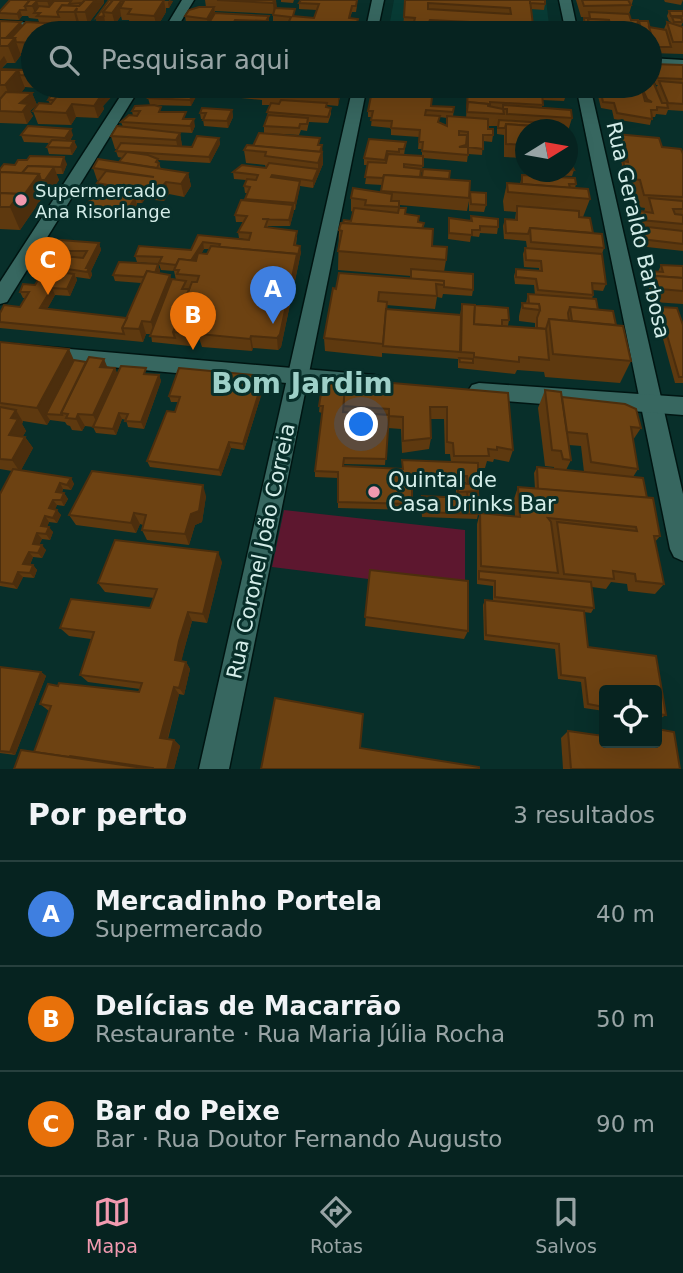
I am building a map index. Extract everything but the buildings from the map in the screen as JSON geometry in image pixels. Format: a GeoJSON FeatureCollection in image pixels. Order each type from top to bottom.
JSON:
{"type":"FeatureCollection","features":[{"type":"Feature","properties":{"kind":"street"},"geometry":{"type":"LineString","coordinates":[[175,21],[188,0]]}},
{"type":"Feature","properties":{"kind":"street"},"geometry":{"type":"LineString","coordinates":[[374,21],[378,0]]}},
{"type":"Feature","properties":{"kind":"street"},"geometry":{"type":"LineString","coordinates":[[565,0],[569,21]]}},
{"type":"Feature","properties":{"kind":"street"},"geometry":{"type":"LineString","coordinates":[[0,25],[21,26]]}},
{"type":"Feature","properties":{"kind":"street"},"geometry":{"type":"LineString","coordinates":[[662,63],[683,64]]}},
{"type":"Feature","properties":{"kind":"street"},"geometry":{"type":"LineString","coordinates":[[0,297],[126,98]]}},
{"type":"Feature","properties":{"kind":"street","name":"Rua Coronel João Correia"},"geometry":{"type":"LineString","coordinates":[[214,769],[357,98]]}},
{"type":"Feature","properties":{"kind":"street","name":"Rua Geraldo Barbosa"},"geometry":{"type":"LineString","coordinates":[[586,98],[683,549]]}},
{"type":"Feature","properties":{"kind":"street"},"geometry":{"type":"LineString","coordinates":[[0,350],[394,385]]}},
{"type":"Feature","properties":{"kind":"street"},"geometry":{"type":"LineString","coordinates":[[463,390],[683,406]]}},
{"type":"Feature","properties":{"kind":"shaded area"},"geometry":{"type":"Polygon","coordinates":[[[394,0],[546,0],[549,21],[390,21],[394,0]]]}},
{"type":"Feature","properties":{"kind":"shaded area"},"geometry":{"type":"Polygon","coordinates":[[[284,510],[465,530],[465,591],[272,567],[284,510]]]}},
{"type":"Feature","properties":{"kind":"place","name":"Supermercado Ana Risorlange"},"geometry":{"type":"Point","coordinates":[21,200]}},
{"type":"Feature","properties":{"kind":"place","name":"Bar do Peixe"},"geometry":{"type":"Point","coordinates":[48,295]}},
{"type":"Feature","properties":{"kind":"place","name":"Mercadinho Portela"},"geometry":{"type":"Point","coordinates":[273,324]}},
{"type":"Feature","properties":{"kind":"place","name":"Delícias de Macarrão"},"geometry":{"type":"Point","coordinates":[193,350]}},
{"type":"Feature","properties":{"kind":"place","name":"Quintal de Casa Drinks Bar"},"geometry":{"type":"Point","coordinates":[374,492]}},
{"type":"Feature","properties":{"kind":"district","name":"Bom Jardim"},"geometry":{"type":"Point","coordinates":[302,383]}}]}
